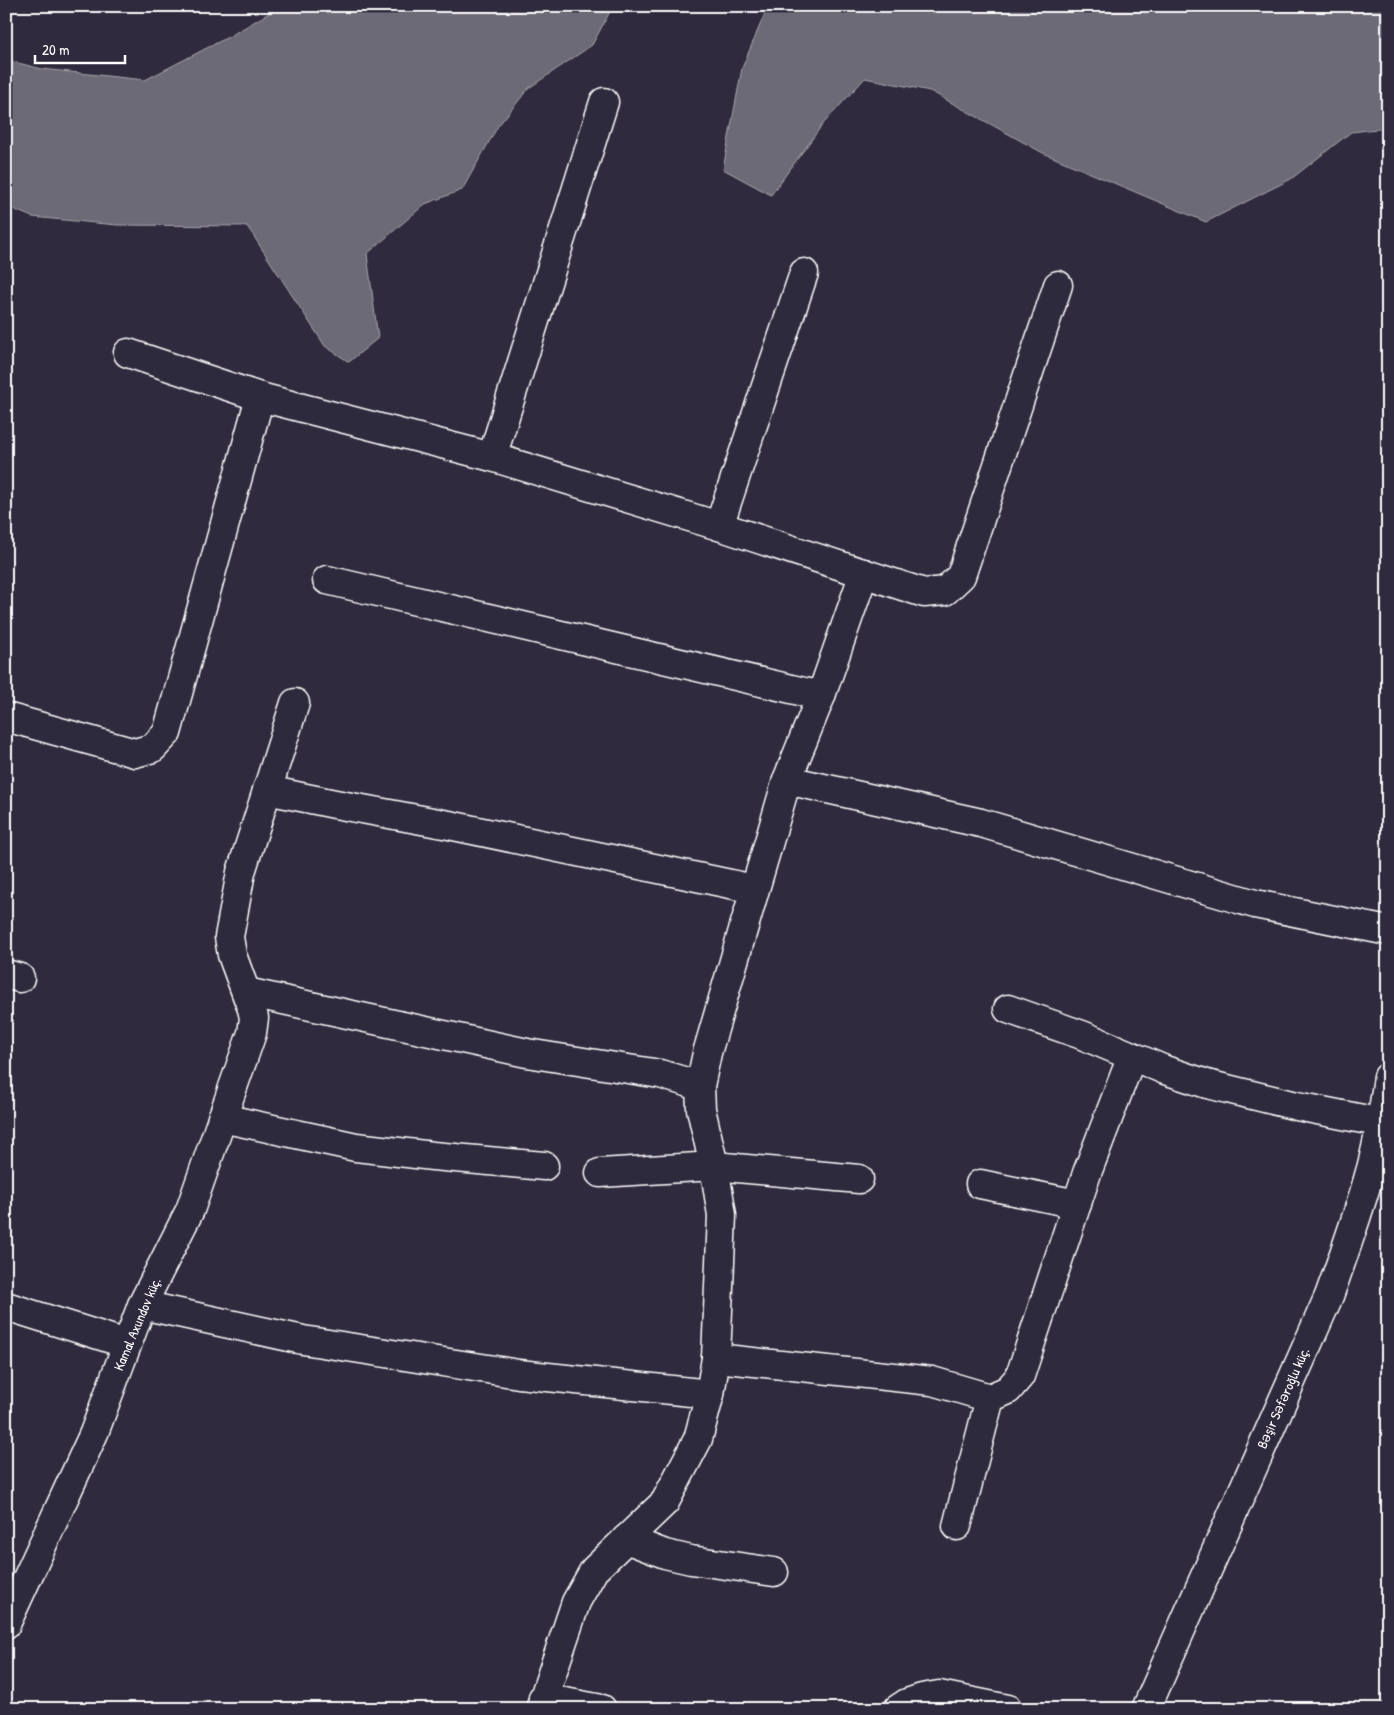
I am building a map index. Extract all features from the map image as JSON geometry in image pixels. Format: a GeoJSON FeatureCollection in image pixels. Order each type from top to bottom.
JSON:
{"type":"FeatureCollection","features":[{"type":"Feature","properties":{"kind":"street"},"geometry":{"type":"LineString","coordinates":[[492,457],[604,102]]}},
{"type":"Feature","properties":{"kind":"street"},"geometry":{"type":"LineString","coordinates":[[719,526],[804,272]]}},
{"type":"Feature","properties":{"kind":"street"},"geometry":{"type":"LineString","coordinates":[[128,353],[260,397],[492,457],[719,526],[924,593],[945,591],[961,576],[1058,285]]}},
{"type":"Feature","properties":{"kind":"street"},"geometry":{"type":"LineString","coordinates":[[6,717],[135,753],[153,748],[167,733],[260,397]]}},
{"type":"Feature","properties":{"kind":"street"},"geometry":{"type":"LineString","coordinates":[[602,1709],[541,1704],[576,1602],[594,1570],[665,1502],[698,1439],[710,1394],[716,1358],[722,1215],[714,1166],[700,1109],[700,1086],[707,1053],[787,780],[821,696],[864,573]]}},
{"type":"Feature","properties":{"kind":"street"},"geometry":{"type":"LineString","coordinates":[[327,580],[821,696]]}},
{"type":"Feature","properties":{"kind":"street"},"geometry":{"type":"LineString","coordinates":[[295,703],[241,872],[229,937],[232,955],[246,992],[527,1053],[660,1074],[700,1086]]}},
{"type":"Feature","properties":{"kind":"street"},"geometry":{"type":"LineString","coordinates":[[787,780],[981,823],[1255,904],[1388,931]]}},
{"type":"Feature","properties":{"kind":"street"},"geometry":{"type":"LineString","coordinates":[[267,790],[449,825],[754,889]]}},
{"type":"Feature","properties":{"kind":"street","name":"Kamal Axundov küç."},"geometry":{"type":"LineString","coordinates":[[6,1624],[94,1433],[142,1305],[190,1210],[252,1033],[254,1018],[246,992]]}},
{"type":"Feature","properties":{"kind":"street"},"geometry":{"type":"LineString","coordinates":[[1008,1009],[1082,1034],[1165,1070],[1207,1084],[1297,1106],[1384,1124]]}},
{"type":"Feature","properties":{"kind":"street"},"geometry":{"type":"LineString","coordinates":[[716,1358],[932,1381],[990,1398],[1008,1390],[1020,1376],[1077,1204],[1132,1056]]}},
{"type":"Feature","properties":{"kind":"street","name":"Bəşir Səfəroğlu küç."},"geometry":{"type":"LineString","coordinates":[[1146,1709],[1329,1296],[1353,1228],[1384,1124],[1388,1077]]}},
{"type":"Feature","properties":{"kind":"street"},"geometry":{"type":"LineString","coordinates":[[222,1118],[356,1147],[544,1166]]}},
{"type":"Feature","properties":{"kind":"street"},"geometry":{"type":"LineString","coordinates":[[600,1173],[714,1166],[859,1179]]}},
{"type":"Feature","properties":{"kind":"street"},"geometry":{"type":"LineString","coordinates":[[980,1184],[1077,1204]]}},
{"type":"Feature","properties":{"kind":"street"},"geometry":{"type":"LineString","coordinates":[[142,1305],[323,1344],[519,1374],[710,1394]]}},
{"type":"Feature","properties":{"kind":"street"},"geometry":{"type":"LineString","coordinates":[[6,1306],[128,1344]]}},
{"type":"Feature","properties":{"kind":"street"},"geometry":{"type":"LineString","coordinates":[[957,1526],[990,1398]]}},
{"type":"Feature","properties":{"kind":"street"},"geometry":{"type":"LineString","coordinates":[[626,1539],[665,1554],[691,1560],[774,1572]]}},
{"type":"Feature","properties":{"kind":"street"},"geometry":{"type":"LineString","coordinates":[[898,1709],[907,1703],[939,1695],[1008,1709]]}},
{"type":"Feature","properties":{"kind":"shaded area"},"geometry":{"type":"Polygon","coordinates":[[[281,6],[613,6],[592,45],[529,88],[498,126],[462,190],[425,204],[367,254],[378,338],[349,362],[325,346],[247,226],[117,225],[32,217],[6,206],[6,60],[42,69],[145,80],[230,36],[281,6]]]}},
{"type":"Feature","properties":{"kind":"shaded area"},"geometry":{"type":"Polygon","coordinates":[[[768,6],[1388,6],[1388,128],[1351,132],[1291,179],[1206,222],[1043,153],[930,91],[865,78],[823,124],[771,195],[723,169],[742,68],[768,6]]]}}]}
